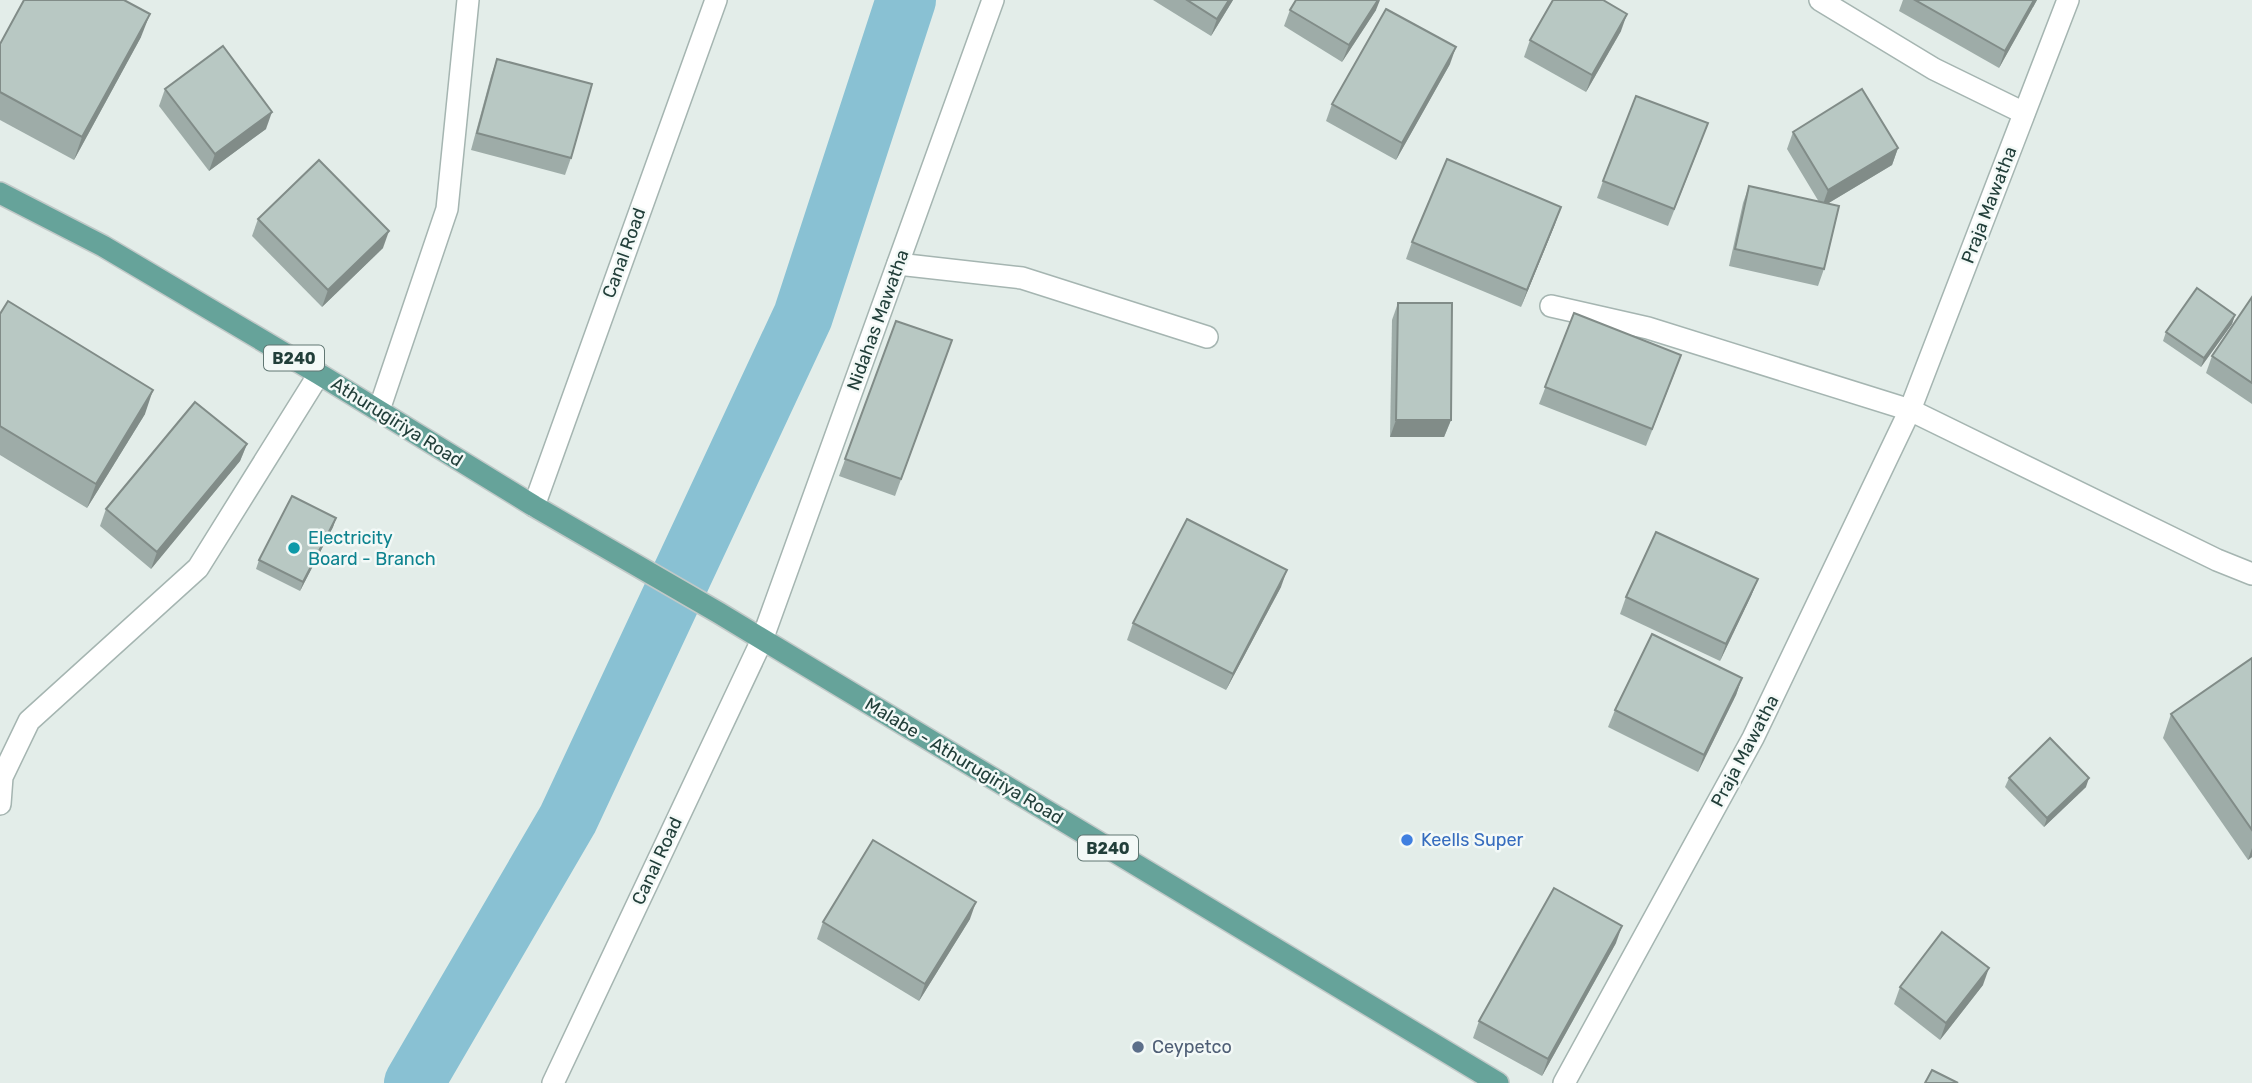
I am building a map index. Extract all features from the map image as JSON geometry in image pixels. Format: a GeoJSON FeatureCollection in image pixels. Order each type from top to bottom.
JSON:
{"type":"FeatureCollection","features":[{"type":"Feature","properties":{"kind":"main road","name":"Athurugiriya Road"},"geometry":{"type":"LineString","coordinates":[[0,193],[103,246],[379,410],[534,506],[719,613]]}},
{"type":"Feature","properties":{"kind":"main road","name":"Malabe - Athurugiriya Road"},"geometry":{"type":"LineString","coordinates":[[719,613],[1498,1083]]}},
{"type":"Feature","properties":{"kind":"street"},"geometry":{"type":"LineString","coordinates":[[379,410],[447,209],[468,0]]}},
{"type":"Feature","properties":{"kind":"street","name":"Canal Road"},"geometry":{"type":"LineString","coordinates":[[534,506],[716,0]]}},
{"type":"Feature","properties":{"kind":"street","name":"Nidahas Mawatha"},"geometry":{"type":"LineString","coordinates":[[762,640],[993,0]]}},
{"type":"Feature","properties":{"kind":"street"},"geometry":{"type":"LineString","coordinates":[[1820,0],[1934,69],[2024,113]]}},
{"type":"Feature","properties":{"kind":"street","name":"Praja Mawatha"},"geometry":{"type":"LineString","coordinates":[[1564,1083],[1754,738],[1910,410],[2067,0]]}},
{"type":"Feature","properties":{"kind":"street"},"geometry":{"type":"LineString","coordinates":[[898,264],[1022,278],[1207,337]]}},
{"type":"Feature","properties":{"kind":"street"},"geometry":{"type":"LineString","coordinates":[[1551,306],[1648,328],[1910,410],[2217,560],[2252,574]]}},
{"type":"Feature","properties":{"kind":"street"},"geometry":{"type":"LineString","coordinates":[[0,804],[2,777],[29,721],[198,568],[319,374]]}},
{"type":"Feature","properties":{"kind":"street","name":"Canal Road"},"geometry":{"type":"LineString","coordinates":[[553,1083],[762,640]]}},
{"type":"Feature","properties":{"kind":"building"},"geometry":{"type":"Polygon","coordinates":[[[24,0],[124,0],[150,14],[82,137],[0,92],[0,44],[24,0]]]}},
{"type":"Feature","properties":{"kind":"building"},"geometry":{"type":"Polygon","coordinates":[[[1187,0],[1229,0],[1217,19],[1187,0]]]}},
{"type":"Feature","properties":{"kind":"building"},"geometry":{"type":"Polygon","coordinates":[[[1296,0],[1378,0],[1349,45],[1290,10],[1296,0]]]}},
{"type":"Feature","properties":{"kind":"building"},"geometry":{"type":"Polygon","coordinates":[[[1553,0],[1603,0],[1627,14],[1592,75],[1530,40],[1553,0]]]}},
{"type":"Feature","properties":{"kind":"building"},"geometry":{"type":"Polygon","coordinates":[[[1915,0],[2034,0],[2005,51],[1915,0]]]}},
{"type":"Feature","properties":{"kind":"building"},"geometry":{"type":"Polygon","coordinates":[[[1386,9],[1456,47],[1402,143],[1332,104],[1386,9]]]}},
{"type":"Feature","properties":{"kind":"building"},"geometry":{"type":"Polygon","coordinates":[[[223,46],[272,112],[215,154],[165,89],[223,46]]]}},
{"type":"Feature","properties":{"kind":"building"},"geometry":{"type":"Polygon","coordinates":[[[497,59],[592,84],[571,158],[477,133],[497,59]]]}},
{"type":"Feature","properties":{"kind":"building"},"geometry":{"type":"Polygon","coordinates":[[[1862,89],[1898,148],[1828,190],[1793,132],[1862,89]]]}},
{"type":"Feature","properties":{"kind":"building"},"geometry":{"type":"Polygon","coordinates":[[[1636,96],[1708,123],[1674,209],[1603,181],[1636,96]]]}},
{"type":"Feature","properties":{"kind":"building"},"geometry":{"type":"Polygon","coordinates":[[[1447,159],[1561,207],[1527,290],[1412,242],[1447,159]]]}},
{"type":"Feature","properties":{"kind":"building"},"geometry":{"type":"Polygon","coordinates":[[[319,160],[389,231],[328,290],[258,219],[319,160]]]}},
{"type":"Feature","properties":{"kind":"building"},"geometry":{"type":"Polygon","coordinates":[[[1749,186],[1839,206],[1824,269],[1735,249],[1749,186]]]}},
{"type":"Feature","properties":{"kind":"building"},"geometry":{"type":"Polygon","coordinates":[[[2197,288],[2235,315],[2204,358],[2166,332],[2197,288]]]}},
{"type":"Feature","properties":{"kind":"building"},"geometry":{"type":"Polygon","coordinates":[[[2252,297],[2252,383],[2212,356],[2252,297]]]}},
{"type":"Feature","properties":{"kind":"building"},"geometry":{"type":"Polygon","coordinates":[[[8,301],[153,390],[96,484],[0,426],[0,314],[8,301]]]}},
{"type":"Feature","properties":{"kind":"building"},"geometry":{"type":"Polygon","coordinates":[[[1398,303],[1452,303],[1451,420],[1396,420],[1398,303]]]}},
{"type":"Feature","properties":{"kind":"building"},"geometry":{"type":"Polygon","coordinates":[[[1574,313],[1681,355],[1652,429],[1545,387],[1574,313]]]}},
{"type":"Feature","properties":{"kind":"building"},"geometry":{"type":"Polygon","coordinates":[[[896,321],[952,340],[901,479],[845,459],[896,321]]]}},
{"type":"Feature","properties":{"kind":"building"},"geometry":{"type":"Polygon","coordinates":[[[195,402],[247,444],[157,552],[106,509],[195,402]]]}},
{"type":"Feature","properties":{"kind":"building","name":"Electricity Board - Branch"},"geometry":{"type":"Polygon","coordinates":[[[292,496],[336,518],[303,582],[259,560],[292,496]]]}},
{"type":"Feature","properties":{"kind":"building"},"geometry":{"type":"Polygon","coordinates":[[[1187,519],[1287,570],[1233,674],[1133,623],[1187,519]]]}},
{"type":"Feature","properties":{"kind":"building"},"geometry":{"type":"Polygon","coordinates":[[[1656,532],[1758,579],[1726,644],[1626,597],[1656,532]]]}},
{"type":"Feature","properties":{"kind":"building"},"geometry":{"type":"Polygon","coordinates":[[[1652,634],[1742,678],[1704,755],[1615,710],[1652,634]]]}},
{"type":"Feature","properties":{"kind":"building"},"geometry":{"type":"Polygon","coordinates":[[[2252,658],[2252,830],[2171,714],[2252,658]]]}},
{"type":"Feature","properties":{"kind":"building"},"geometry":{"type":"Polygon","coordinates":[[[2050,738],[2089,778],[2047,818],[2009,778],[2050,738]]]}},
{"type":"Feature","properties":{"kind":"building"},"geometry":{"type":"Polygon","coordinates":[[[873,840],[976,902],[925,984],[823,922],[873,840]]]}},
{"type":"Feature","properties":{"kind":"building"},"geometry":{"type":"Polygon","coordinates":[[[1554,888],[1622,926],[1548,1059],[1479,1021],[1554,888]]]}},
{"type":"Feature","properties":{"kind":"building"},"geometry":{"type":"Polygon","coordinates":[[[1942,932],[1989,968],[1946,1023],[1900,987],[1942,932]]]}},
{"type":"Feature","properties":{"kind":"building"},"geometry":{"type":"Polygon","coordinates":[[[1932,1070],[1958,1083],[1925,1083],[1932,1070]]]}},
{"type":"Feature","properties":{"kind":"waterway"},"geometry":{"type":"LineString","coordinates":[[414,1083],[568,819],[803,316],[906,0]]}},
{"type":"Feature","properties":{"kind":"place","name":"Electricity Board - Branch"},"geometry":{"type":"Point","coordinates":[294,548]}},
{"type":"Feature","properties":{"kind":"place","name":"Keells Super"},"geometry":{"type":"Point","coordinates":[1407,840]}},
{"type":"Feature","properties":{"kind":"place","name":"Ceypetco"},"geometry":{"type":"Point","coordinates":[1138,1047]}}]}
